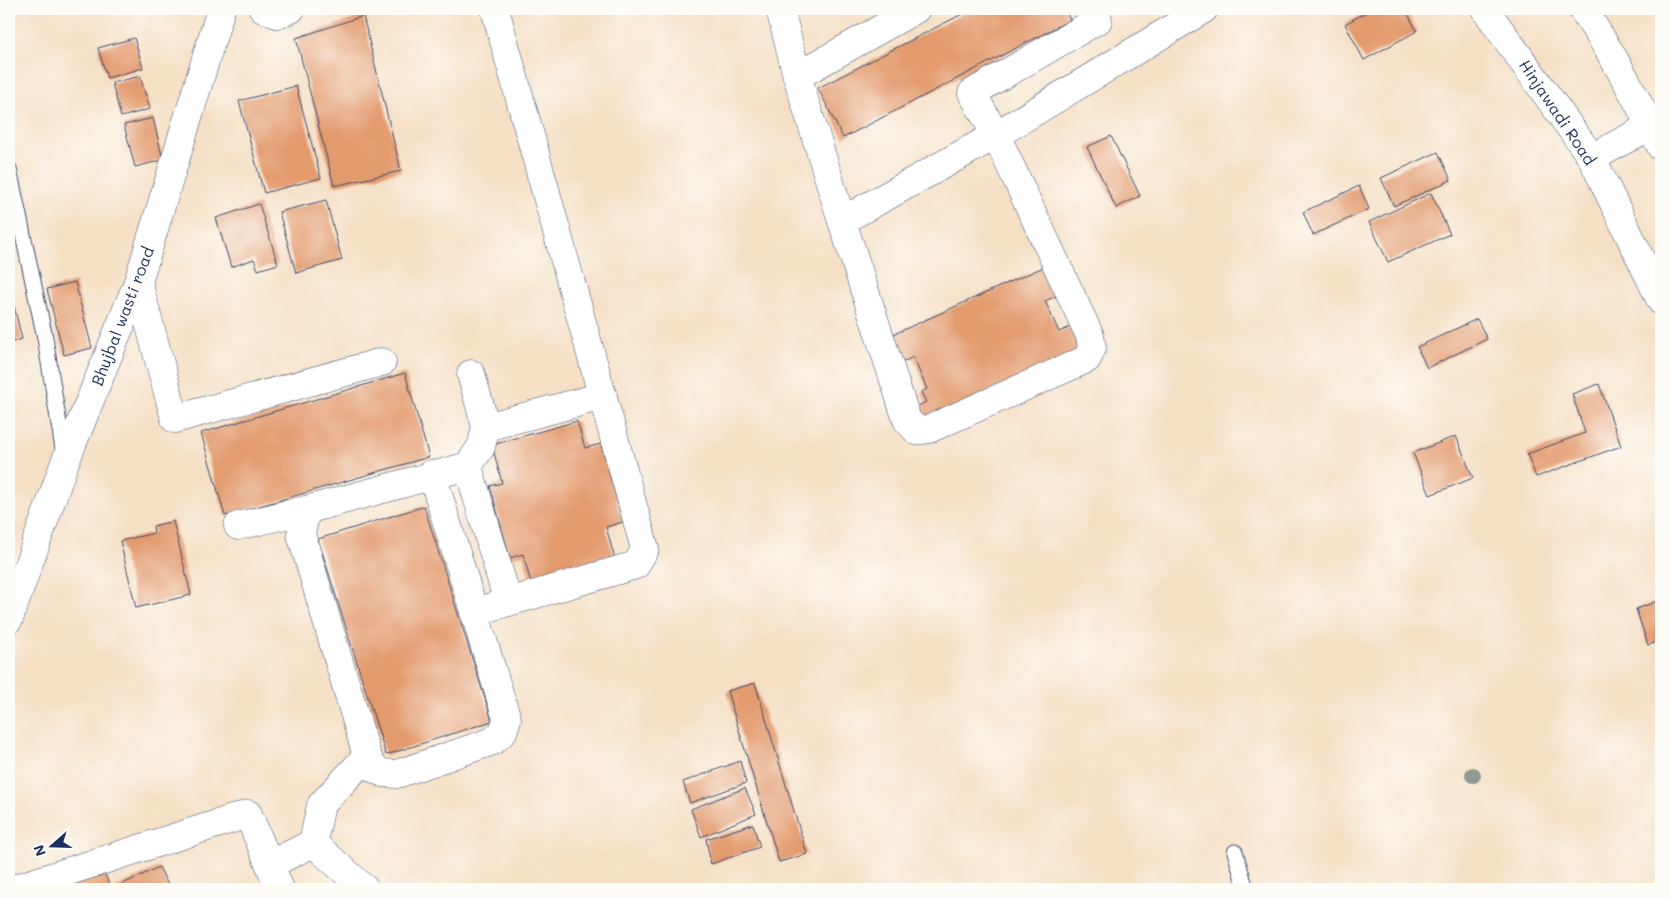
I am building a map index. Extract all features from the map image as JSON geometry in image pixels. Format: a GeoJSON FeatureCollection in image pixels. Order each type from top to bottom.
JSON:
{"type":"FeatureCollection","features":[{"type":"Feature","properties":{"kind":"street","name":"Bhujbal wasti road"},"geometry":{"type":"LineString","coordinates":[[9,619],[65,462],[138,282],[221,9]]}},
{"type":"Feature","properties":{"kind":"street"},"geometry":{"type":"LineString","coordinates":[[263,9],[277,14],[291,9]]}},
{"type":"Feature","properties":{"kind":"street"},"geometry":{"type":"LineString","coordinates":[[474,612],[636,566],[646,549],[495,9]]}},
{"type":"Feature","properties":{"kind":"street"},"geometry":{"type":"LineString","coordinates":[[780,9],[797,76],[907,420],[918,431],[929,429],[1087,359],[1092,348],[1090,336],[996,135],[972,93],[1098,20],[1092,9]]}},
{"type":"Feature","properties":{"kind":"street"},"geometry":{"type":"LineString","coordinates":[[797,76],[916,9]]}},
{"type":"Feature","properties":{"kind":"street"},"geometry":{"type":"LineString","coordinates":[[842,221],[996,135],[1204,9]]}},
{"type":"Feature","properties":{"kind":"street","name":"Hinjawadi Road"},"geometry":{"type":"LineString","coordinates":[[1486,9],[1592,158],[1661,301]]}},
{"type":"Feature","properties":{"kind":"street"},"geometry":{"type":"LineString","coordinates":[[1582,9],[1629,84],[1656,137],[1592,158]]}},
{"type":"Feature","properties":{"kind":"street"},"geometry":{"type":"LineString","coordinates":[[138,282],[175,419],[382,362]]}},
{"type":"Feature","properties":{"kind":"street"},"geometry":{"type":"LineString","coordinates":[[238,526],[306,510],[432,474],[468,466],[481,447],[486,427],[471,374]]}},
{"type":"Feature","properties":{"kind":"street"},"geometry":{"type":"LineString","coordinates":[[486,427],[603,396]]}},
{"type":"Feature","properties":{"kind":"street"},"geometry":{"type":"LineString","coordinates":[[468,466],[508,602]]}},
{"type":"Feature","properties":{"kind":"street"},"geometry":{"type":"LineString","coordinates":[[306,510],[302,534],[367,756],[373,768],[383,773],[397,774],[492,741],[503,732],[507,719],[432,474]]}},
{"type":"Feature","properties":{"kind":"street"},"geometry":{"type":"LineString","coordinates":[[313,843],[321,805],[367,756]]}},
{"type":"Feature","properties":{"kind":"street"},"geometry":{"type":"LineString","coordinates":[[22,888],[248,814],[271,864],[280,889]]}},
{"type":"Feature","properties":{"kind":"street"},"geometry":{"type":"LineString","coordinates":[[271,864],[313,843]]}},
{"type":"Feature","properties":{"kind":"street"},"geometry":{"type":"LineString","coordinates":[[313,843],[365,889]]}},
{"type":"Feature","properties":{"kind":"lane"},"geometry":{"type":"LineString","coordinates":[[9,169],[45,338],[65,462]]}},
{"type":"Feature","properties":{"kind":"lane"},"geometry":{"type":"LineString","coordinates":[[1235,852],[1246,889]]}},
{"type":"Feature","properties":{"kind":"building"},"geometry":{"type":"Polygon","coordinates":[[[969,9],[1065,9],[1070,20],[843,138],[818,88],[969,9]]]}},
{"type":"Feature","properties":{"kind":"building"},"geometry":{"type":"Polygon","coordinates":[[[1372,9],[1405,9],[1417,31],[1364,60],[1345,24],[1372,9]]]}},
{"type":"Feature","properties":{"kind":"building"},"geometry":{"type":"Polygon","coordinates":[[[363,16],[401,171],[334,186],[296,38],[363,16]]]}},
{"type":"Feature","properties":{"kind":"building"},"geometry":{"type":"Polygon","coordinates":[[[134,38],[143,68],[107,78],[98,48],[134,38]]]}},
{"type":"Feature","properties":{"kind":"building"},"geometry":{"type":"Polygon","coordinates":[[[140,76],[150,109],[121,117],[112,83],[140,76]]]}},
{"type":"Feature","properties":{"kind":"building"},"geometry":{"type":"Polygon","coordinates":[[[296,86],[321,178],[264,193],[239,101],[296,86]]]}},
{"type":"Feature","properties":{"kind":"building"},"geometry":{"type":"Polygon","coordinates":[[[153,118],[163,160],[135,167],[124,125],[153,118]]]}},
{"type":"Feature","properties":{"kind":"building"},"geometry":{"type":"Polygon","coordinates":[[[1111,136],[1140,196],[1116,208],[1087,147],[1111,136]]]}},
{"type":"Feature","properties":{"kind":"building"},"geometry":{"type":"Polygon","coordinates":[[[1438,152],[1451,180],[1394,206],[1381,178],[1438,152]]]}},
{"type":"Feature","properties":{"kind":"building"},"geometry":{"type":"Polygon","coordinates":[[[1359,186],[1369,209],[1313,235],[1303,212],[1359,186]]]}},
{"type":"Feature","properties":{"kind":"building"},"geometry":{"type":"Polygon","coordinates":[[[1431,193],[1450,234],[1388,262],[1369,222],[1431,193]]]}},
{"type":"Feature","properties":{"kind":"building"},"geometry":{"type":"Polygon","coordinates":[[[326,200],[342,260],[296,273],[279,212],[326,200]]]}},
{"type":"Feature","properties":{"kind":"building"},"geometry":{"type":"Polygon","coordinates":[[[259,204],[278,264],[258,270],[254,259],[231,267],[216,218],[259,204]]]}},
{"type":"Feature","properties":{"kind":"building"},"geometry":{"type":"Polygon","coordinates":[[[1048,265],[1061,294],[1045,301],[1059,332],[1075,325],[1086,349],[923,423],[916,407],[926,402],[921,392],[927,389],[913,357],[897,365],[885,338],[1048,265]]]}},
{"type":"Feature","properties":{"kind":"building"},"geometry":{"type":"Polygon","coordinates":[[[75,282],[92,348],[64,355],[47,289],[75,282]]]}},
{"type":"Feature","properties":{"kind":"building"},"geometry":{"type":"Polygon","coordinates":[[[9,285],[22,339],[9,343],[9,285]]]}},
{"type":"Feature","properties":{"kind":"building"},"geometry":{"type":"Polygon","coordinates":[[[1477,319],[1487,339],[1427,368],[1417,347],[1477,319]]]}},
{"type":"Feature","properties":{"kind":"building"},"geometry":{"type":"Polygon","coordinates":[[[405,373],[429,457],[225,516],[201,433],[405,373]]]}},
{"type":"Feature","properties":{"kind":"building"},"geometry":{"type":"Polygon","coordinates":[[[1599,384],[1621,446],[1536,477],[1527,454],[1585,433],[1572,394],[1599,384]]]}},
{"type":"Feature","properties":{"kind":"building"},"geometry":{"type":"Polygon","coordinates":[[[577,421],[585,448],[601,444],[623,522],[606,527],[615,559],[531,583],[523,554],[510,558],[490,486],[502,483],[492,445],[577,421]]]}},
{"type":"Feature","properties":{"kind":"building"},"geometry":{"type":"Polygon","coordinates":[[[1456,436],[1473,478],[1430,495],[1413,453],[1456,436]]]}},
{"type":"Feature","properties":{"kind":"building"},"geometry":{"type":"Polygon","coordinates":[[[424,506],[492,721],[386,755],[318,539],[424,506]]]}},
{"type":"Feature","properties":{"kind":"building"},"geometry":{"type":"Polygon","coordinates":[[[173,521],[191,595],[136,608],[120,541],[154,533],[153,526],[173,521]]]}},
{"type":"Feature","properties":{"kind":"building"},"geometry":{"type":"Polygon","coordinates":[[[1661,600],[1661,641],[1648,645],[1636,609],[1661,600]]]}},
{"type":"Feature","properties":{"kind":"building"},"geometry":{"type":"Polygon","coordinates":[[[755,683],[807,854],[779,862],[727,691],[755,683]]]}},
{"type":"Feature","properties":{"kind":"building"},"geometry":{"type":"Polygon","coordinates":[[[740,761],[746,783],[690,803],[683,782],[740,761]]]}},
{"type":"Feature","properties":{"kind":"building"},"geometry":{"type":"Polygon","coordinates":[[[745,788],[756,814],[701,837],[691,809],[745,788]]]}},
{"type":"Feature","properties":{"kind":"building"},"geometry":{"type":"Polygon","coordinates":[[[753,824],[760,847],[711,864],[706,839],[753,824]]]}},
{"type":"Feature","properties":{"kind":"building"},"geometry":{"type":"Polygon","coordinates":[[[100,862],[111,889],[65,889],[60,877],[100,862]]]}},
{"type":"Feature","properties":{"kind":"building"},"geometry":{"type":"Polygon","coordinates":[[[159,867],[170,889],[114,888],[159,867]]]}}]}
